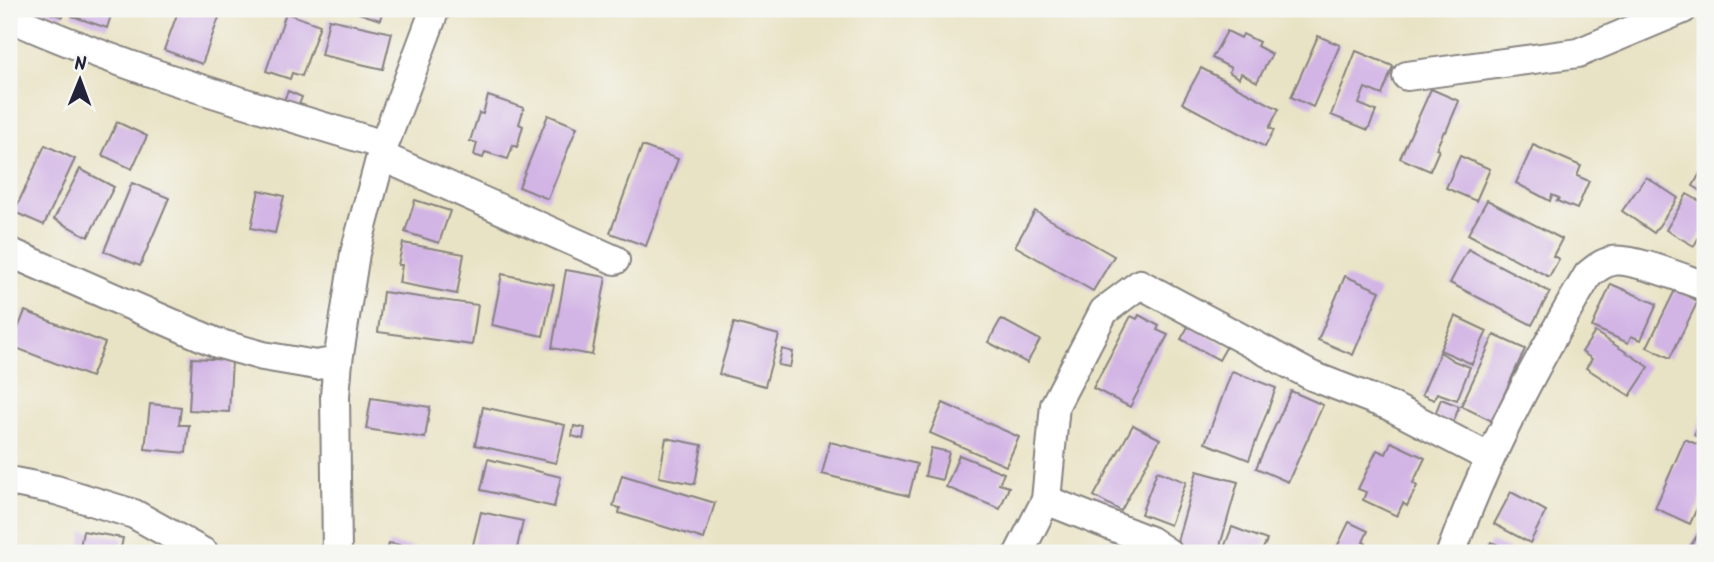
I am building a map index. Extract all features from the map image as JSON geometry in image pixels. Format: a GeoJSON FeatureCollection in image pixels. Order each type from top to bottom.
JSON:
{"type":"FeatureCollection","features":[{"type":"Feature","properties":{"kind":"street"},"geometry":{"type":"LineString","coordinates":[[337,553],[335,396],[355,253],[383,151],[435,9]]}},
{"type":"Feature","properties":{"kind":"street"},"geometry":{"type":"LineString","coordinates":[[1407,76],[1578,53],[1683,9]]}},
{"type":"Feature","properties":{"kind":"street"},"geometry":{"type":"LineString","coordinates":[[9,17],[57,39],[383,151],[615,260]]}},
{"type":"Feature","properties":{"kind":"street"},"geometry":{"type":"LineString","coordinates":[[9,252],[218,343],[263,356],[316,365],[338,361]]}},
{"type":"Feature","properties":{"kind":"street"},"geometry":{"type":"LineString","coordinates":[[1451,553],[1490,458],[1530,378],[1587,275],[1598,266],[1625,260],[1705,286]]}},
{"type":"Feature","properties":{"kind":"street"},"geometry":{"type":"LineString","coordinates":[[1019,553],[1046,500],[1055,405],[1104,311],[1140,284],[1312,376],[1390,406],[1490,458]]}},
{"type":"Feature","properties":{"kind":"street"},"geometry":{"type":"LineString","coordinates":[[9,481],[55,489],[134,514],[204,553]]}},
{"type":"Feature","properties":{"kind":"street"},"geometry":{"type":"LineString","coordinates":[[1046,500],[1150,541],[1168,553]]}},
{"type":"Feature","properties":{"kind":"building"},"geometry":{"type":"Polygon","coordinates":[[[37,9],[65,9],[63,17],[37,9]]]}},
{"type":"Feature","properties":{"kind":"building"},"geometry":{"type":"Polygon","coordinates":[[[74,9],[113,9],[107,28],[72,16],[74,9]]]}},
{"type":"Feature","properties":{"kind":"building"},"geometry":{"type":"Polygon","coordinates":[[[179,9],[222,9],[202,64],[164,50],[179,9]]]}},
{"type":"Feature","properties":{"kind":"building"},"geometry":{"type":"Polygon","coordinates":[[[346,9],[383,9],[380,20],[346,9]]]}},
{"type":"Feature","properties":{"kind":"building"},"geometry":{"type":"Polygon","coordinates":[[[286,13],[320,25],[302,76],[292,73],[290,79],[266,71],[286,13]]]}},
{"type":"Feature","properties":{"kind":"building"},"geometry":{"type":"Polygon","coordinates":[[[329,19],[392,33],[383,69],[321,55],[329,19]]]}},
{"type":"Feature","properties":{"kind":"building"},"geometry":{"type":"Polygon","coordinates":[[[1227,31],[1241,38],[1243,34],[1259,42],[1257,46],[1272,54],[1257,82],[1241,73],[1239,78],[1229,72],[1231,68],[1212,58],[1227,31]]]}},
{"type":"Feature","properties":{"kind":"building"},"geometry":{"type":"Polygon","coordinates":[[[1318,36],[1340,45],[1313,107],[1291,97],[1318,36]]]}},
{"type":"Feature","properties":{"kind":"building"},"geometry":{"type":"Polygon","coordinates":[[[1356,51],[1393,66],[1382,95],[1365,88],[1359,104],[1376,111],[1368,130],[1331,115],[1356,51]]]}},
{"type":"Feature","properties":{"kind":"building"},"geometry":{"type":"Polygon","coordinates":[[[1201,68],[1279,109],[1269,128],[1274,130],[1265,147],[1182,103],[1201,68]]]}},
{"type":"Feature","properties":{"kind":"building"},"geometry":{"type":"Polygon","coordinates":[[[1431,89],[1459,101],[1436,149],[1439,150],[1430,171],[1400,158],[1431,89]]]}},
{"type":"Feature","properties":{"kind":"building"},"geometry":{"type":"Polygon","coordinates":[[[288,91],[302,97],[296,112],[281,107],[288,91]]]}},
{"type":"Feature","properties":{"kind":"building"},"geometry":{"type":"Polygon","coordinates":[[[488,96],[524,108],[519,124],[523,126],[517,147],[513,145],[508,159],[485,152],[483,158],[474,155],[477,143],[470,141],[488,96]]]}},
{"type":"Feature","properties":{"kind":"building"},"geometry":{"type":"Polygon","coordinates":[[[548,115],[577,127],[548,199],[519,187],[548,115]]]}},
{"type":"Feature","properties":{"kind":"building"},"geometry":{"type":"Polygon","coordinates":[[[117,122],[147,136],[132,169],[102,155],[117,122]]]}},
{"type":"Feature","properties":{"kind":"building"},"geometry":{"type":"Polygon","coordinates":[[[45,145],[75,159],[44,225],[14,212],[45,145]]]}},
{"type":"Feature","properties":{"kind":"building"},"geometry":{"type":"Polygon","coordinates":[[[1533,145],[1581,166],[1577,176],[1589,181],[1577,209],[1557,201],[1559,198],[1552,195],[1550,201],[1516,183],[1533,145]]]}},
{"type":"Feature","properties":{"kind":"building"},"geometry":{"type":"Polygon","coordinates":[[[642,146],[678,159],[646,246],[610,233],[642,146]]]}},
{"type":"Feature","properties":{"kind":"building"},"geometry":{"type":"Polygon","coordinates":[[[1460,156],[1490,169],[1476,201],[1446,188],[1460,156]]]}},
{"type":"Feature","properties":{"kind":"building"},"geometry":{"type":"Polygon","coordinates":[[[1705,164],[1705,193],[1693,186],[1705,164]]]}},
{"type":"Feature","properties":{"kind":"building"},"geometry":{"type":"Polygon","coordinates":[[[80,169],[114,187],[88,237],[54,219],[80,169]]]}},
{"type":"Feature","properties":{"kind":"building"},"geometry":{"type":"Polygon","coordinates":[[[1646,177],[1678,198],[1654,233],[1622,211],[1646,177]]]}},
{"type":"Feature","properties":{"kind":"building"},"geometry":{"type":"Polygon","coordinates":[[[132,183],[169,198],[140,266],[104,251],[132,183]]]}},
{"type":"Feature","properties":{"kind":"building"},"geometry":{"type":"Polygon","coordinates":[[[259,190],[284,196],[275,233],[251,228],[259,190]]]}},
{"type":"Feature","properties":{"kind":"building"},"geometry":{"type":"Polygon","coordinates":[[[1687,194],[1705,204],[1705,226],[1694,246],[1666,230],[1687,194]]]}},
{"type":"Feature","properties":{"kind":"building"},"geometry":{"type":"Polygon","coordinates":[[[415,200],[450,211],[439,243],[405,232],[415,200]]]}},
{"type":"Feature","properties":{"kind":"building"},"geometry":{"type":"Polygon","coordinates":[[[1487,200],[1562,239],[1553,256],[1559,259],[1549,277],[1468,234],[1487,200]]]}},
{"type":"Feature","properties":{"kind":"building"},"geometry":{"type":"Polygon","coordinates":[[[1035,211],[1114,256],[1093,291],[1015,246],[1035,211]]]}},
{"type":"Feature","properties":{"kind":"building"},"geometry":{"type":"Polygon","coordinates":[[[403,243],[464,254],[457,294],[399,283],[402,265],[398,265],[403,243]]]}},
{"type":"Feature","properties":{"kind":"building"},"geometry":{"type":"Polygon","coordinates":[[[1468,249],[1550,292],[1532,325],[1450,283],[1468,249]]]}},
{"type":"Feature","properties":{"kind":"building"},"geometry":{"type":"Polygon","coordinates":[[[566,270],[606,277],[592,355],[552,348],[566,270]]]}},
{"type":"Feature","properties":{"kind":"building"},"geometry":{"type":"Polygon","coordinates":[[[502,274],[554,285],[543,336],[492,325],[502,274]]]}},
{"type":"Feature","properties":{"kind":"building"},"geometry":{"type":"Polygon","coordinates":[[[1345,276],[1380,291],[1353,355],[1318,340],[1345,276]]]}},
{"type":"Feature","properties":{"kind":"building"},"geometry":{"type":"Polygon","coordinates":[[[1611,284],[1657,304],[1641,340],[1631,336],[1628,343],[1592,327],[1611,284]]]}},
{"type":"Feature","properties":{"kind":"building"},"geometry":{"type":"Polygon","coordinates":[[[1675,290],[1698,301],[1670,358],[1647,347],[1675,290]]]}},
{"type":"Feature","properties":{"kind":"building"},"geometry":{"type":"Polygon","coordinates":[[[383,292],[478,305],[472,345],[378,332],[383,292]]]}},
{"type":"Feature","properties":{"kind":"building"},"geometry":{"type":"Polygon","coordinates":[[[25,311],[105,343],[91,377],[11,346],[25,311]]]}},
{"type":"Feature","properties":{"kind":"building"},"geometry":{"type":"Polygon","coordinates":[[[1139,315],[1159,326],[1157,330],[1168,335],[1130,407],[1093,388],[1131,316],[1137,319],[1139,315]]]}},
{"type":"Feature","properties":{"kind":"building"},"geometry":{"type":"Polygon","coordinates":[[[1455,316],[1487,331],[1472,364],[1440,350],[1455,316]]]}},
{"type":"Feature","properties":{"kind":"building"},"geometry":{"type":"Polygon","coordinates":[[[1001,319],[1040,340],[1027,363],[988,342],[1001,319]]]}},
{"type":"Feature","properties":{"kind":"building"},"geometry":{"type":"Polygon","coordinates":[[[734,323],[779,335],[765,386],[719,374],[734,323]]]}},
{"type":"Feature","properties":{"kind":"building"},"geometry":{"type":"Polygon","coordinates":[[[1189,325],[1227,346],[1219,360],[1181,339],[1189,325]]]}},
{"type":"Feature","properties":{"kind":"building"},"geometry":{"type":"Polygon","coordinates":[[[1595,332],[1649,367],[1630,396],[1586,368],[1592,359],[1582,352],[1595,332]]]}},
{"type":"Feature","properties":{"kind":"building"},"geometry":{"type":"Polygon","coordinates":[[[1494,335],[1525,349],[1492,421],[1461,406],[1494,335]]]}},
{"type":"Feature","properties":{"kind":"building"},"geometry":{"type":"Polygon","coordinates":[[[782,349],[793,352],[790,367],[778,365],[782,349]]]}},
{"type":"Feature","properties":{"kind":"building"},"geometry":{"type":"Polygon","coordinates":[[[1440,352],[1470,367],[1457,400],[1437,393],[1434,400],[1422,395],[1440,352]]]}},
{"type":"Feature","properties":{"kind":"building"},"geometry":{"type":"Polygon","coordinates":[[[192,358],[232,360],[229,412],[189,410],[192,358]]]}},
{"type":"Feature","properties":{"kind":"building"},"geometry":{"type":"Polygon","coordinates":[[[1232,371],[1276,388],[1249,460],[1205,443],[1232,371]]]}},
{"type":"Feature","properties":{"kind":"building"},"geometry":{"type":"Polygon","coordinates":[[[1291,391],[1323,405],[1288,482],[1256,468],[1291,391]]]}},
{"type":"Feature","properties":{"kind":"building"},"geometry":{"type":"Polygon","coordinates":[[[371,398],[430,407],[425,438],[366,429],[371,398]]]}},
{"type":"Feature","properties":{"kind":"building"},"geometry":{"type":"Polygon","coordinates":[[[1441,399],[1459,406],[1453,424],[1434,417],[1441,399]]]}},
{"type":"Feature","properties":{"kind":"building"},"geometry":{"type":"Polygon","coordinates":[[[943,403],[1019,437],[1006,466],[930,433],[943,403]]]}},
{"type":"Feature","properties":{"kind":"building"},"geometry":{"type":"Polygon","coordinates":[[[150,404],[181,407],[179,425],[189,425],[186,453],[145,449],[150,404]]]}},
{"type":"Feature","properties":{"kind":"building"},"geometry":{"type":"Polygon","coordinates":[[[483,407],[565,425],[556,463],[475,445],[483,407]]]}},
{"type":"Feature","properties":{"kind":"building"},"geometry":{"type":"Polygon","coordinates":[[[1705,412],[1705,441],[1694,435],[1705,412]]]}},
{"type":"Feature","properties":{"kind":"building"},"geometry":{"type":"Polygon","coordinates":[[[1133,425],[1160,439],[1121,511],[1094,496],[1133,425]]]}},
{"type":"Feature","properties":{"kind":"building"},"geometry":{"type":"Polygon","coordinates":[[[574,426],[585,428],[583,439],[572,436],[574,426]]]}},
{"type":"Feature","properties":{"kind":"building"},"geometry":{"type":"Polygon","coordinates":[[[666,438],[702,445],[695,484],[659,477],[666,438]]]}},
{"type":"Feature","properties":{"kind":"building"},"geometry":{"type":"Polygon","coordinates":[[[1685,439],[1705,448],[1705,490],[1690,524],[1655,508],[1685,439]]]}},
{"type":"Feature","properties":{"kind":"building"},"geometry":{"type":"Polygon","coordinates":[[[830,442],[917,464],[909,496],[822,474],[830,442]]]}},
{"type":"Feature","properties":{"kind":"building"},"geometry":{"type":"Polygon","coordinates":[[[1391,442],[1425,458],[1413,483],[1417,486],[1407,506],[1403,503],[1397,516],[1363,500],[1366,492],[1358,489],[1377,450],[1386,454],[1391,442]]]}},
{"type":"Feature","properties":{"kind":"building"},"geometry":{"type":"Polygon","coordinates":[[[931,448],[949,452],[942,480],[925,476],[931,448]]]}},
{"type":"Feature","properties":{"kind":"building"},"geometry":{"type":"Polygon","coordinates":[[[959,455],[1004,473],[999,484],[1009,487],[1000,509],[946,487],[959,455]]]}},
{"type":"Feature","properties":{"kind":"building"},"geometry":{"type":"Polygon","coordinates":[[[488,459],[561,477],[554,507],[481,490],[488,459]]]}},
{"type":"Feature","properties":{"kind":"building"},"geometry":{"type":"Polygon","coordinates":[[[1157,471],[1186,482],[1170,525],[1141,514],[1157,471]]]}},
{"type":"Feature","properties":{"kind":"building"},"geometry":{"type":"Polygon","coordinates":[[[1197,471],[1238,482],[1218,553],[1180,552],[1181,547],[1176,545],[1197,471]]]}},
{"type":"Feature","properties":{"kind":"building"},"geometry":{"type":"Polygon","coordinates":[[[622,475],[715,503],[704,539],[619,513],[620,508],[613,506],[622,475]]]}},
{"type":"Feature","properties":{"kind":"building"},"geometry":{"type":"Polygon","coordinates":[[[1511,492],[1546,511],[1530,543],[1494,524],[1511,492]]]}},
{"type":"Feature","properties":{"kind":"building"},"geometry":{"type":"Polygon","coordinates":[[[481,512],[523,521],[516,553],[471,553],[481,512]]]}},
{"type":"Feature","properties":{"kind":"building"},"geometry":{"type":"Polygon","coordinates":[[[1349,522],[1368,531],[1363,542],[1366,543],[1361,553],[1334,553],[1349,522]]]}},
{"type":"Feature","properties":{"kind":"building"},"geometry":{"type":"Polygon","coordinates":[[[1705,523],[1705,553],[1686,553],[1705,523]]]}},
{"type":"Feature","properties":{"kind":"building"},"geometry":{"type":"Polygon","coordinates":[[[1232,527],[1267,540],[1261,553],[1222,553],[1232,527]]]}},
{"type":"Feature","properties":{"kind":"building"},"geometry":{"type":"Polygon","coordinates":[[[83,531],[123,538],[120,553],[79,553],[83,531]]]}},
{"type":"Feature","properties":{"kind":"building"},"geometry":{"type":"Polygon","coordinates":[[[1491,542],[1517,553],[1486,553],[1491,542]]]}},
{"type":"Feature","properties":{"kind":"building"},"geometry":{"type":"Polygon","coordinates":[[[389,543],[436,553],[390,553],[387,552],[389,543]]]}}]}
